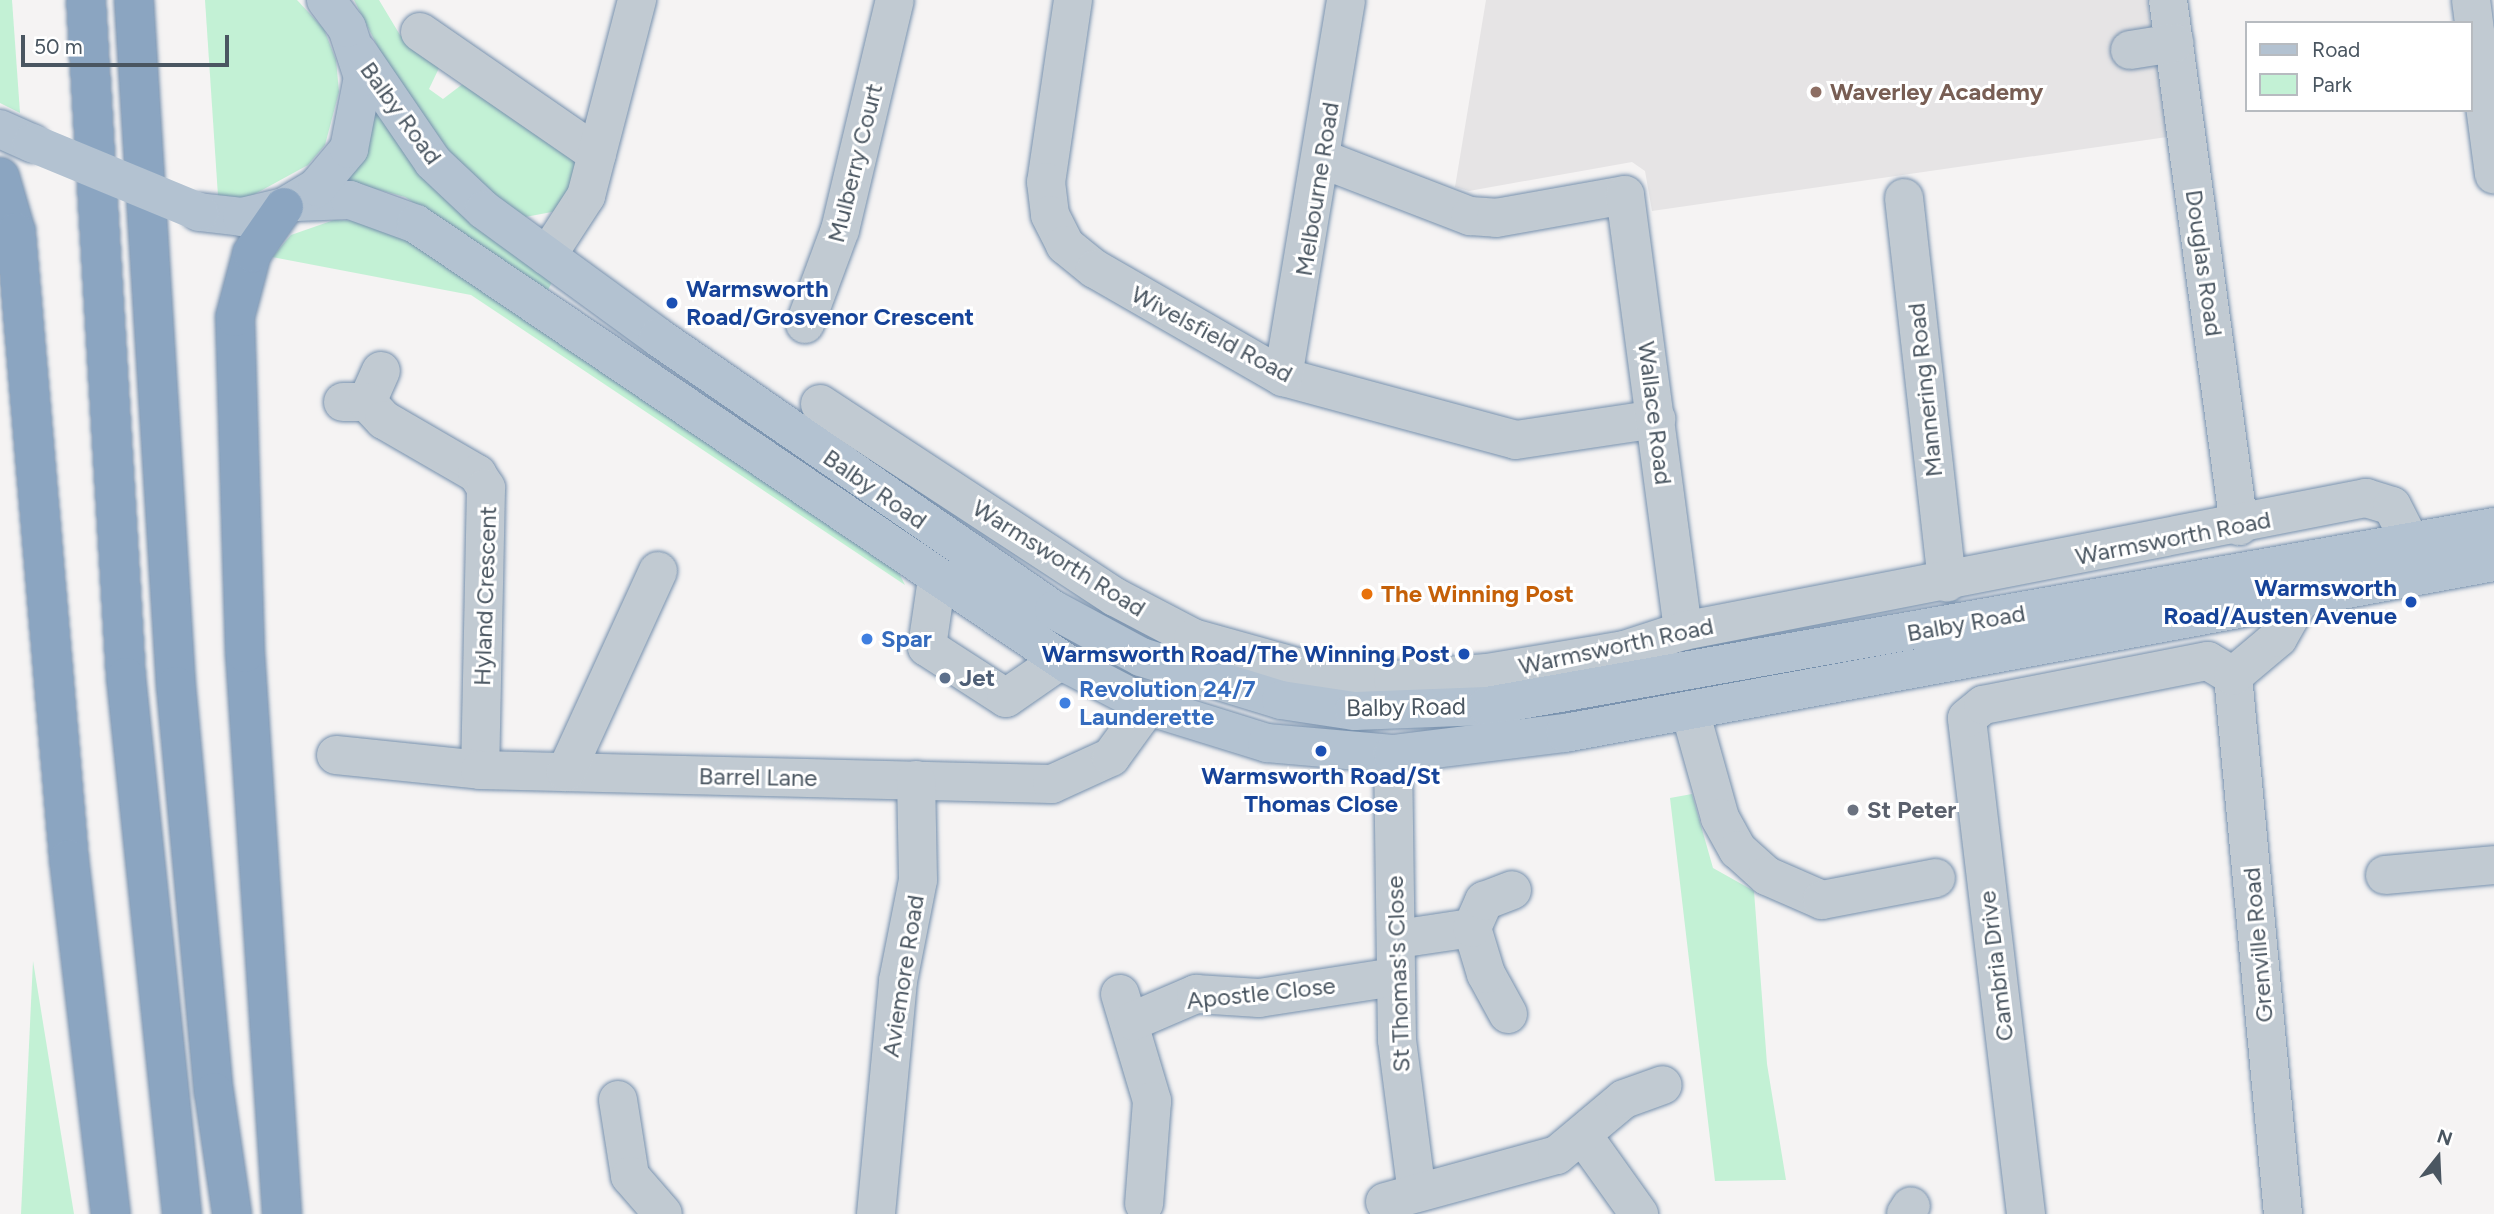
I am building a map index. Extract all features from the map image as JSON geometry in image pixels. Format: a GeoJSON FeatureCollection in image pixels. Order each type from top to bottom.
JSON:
{"type":"FeatureCollection","features":[{"type":"Feature","properties":{"kind":"highway"},"geometry":{"type":"LineString","coordinates":[[86,0],[126,677],[182,1214]]}},
{"type":"Feature","properties":{"kind":"highway"},"geometry":{"type":"LineString","coordinates":[[134,0],[176,686],[214,1092],[232,1214]]}},
{"type":"Feature","properties":{"kind":"highway"},"geometry":{"type":"LineString","coordinates":[[0,177],[16,232],[69,859],[111,1214]]}},
{"type":"Feature","properties":{"kind":"highway"},"geometry":{"type":"LineString","coordinates":[[282,1214],[245,640],[235,317],[253,253],[290,204]]}},
{"type":"Feature","properties":{"kind":"main road","name":"Balby Road"},"geometry":{"type":"LineString","coordinates":[[326,0],[433,162],[547,256],[1054,610],[1141,657],[1199,678],[1330,708],[1434,710],[1622,685],[2409,539],[2494,527]]}},
{"type":"Feature","properties":{"kind":"main road"},"geometry":{"type":"LineString","coordinates":[[290,204],[335,170],[358,126],[363,76],[358,52]]}},
{"type":"Feature","properties":{"kind":"main road","name":"Balby Road"},"geometry":{"type":"LineString","coordinates":[[16,136],[199,212],[242,217],[290,204],[350,200],[416,224],[937,579],[1061,660],[1148,705],[1267,743],[1393,754],[1689,710],[2300,601],[2494,562]]}},
{"type":"Feature","properties":{"kind":"street"},"geometry":{"type":"LineString","coordinates":[[547,256],[586,196],[637,0]]}},
{"type":"Feature","properties":{"kind":"street","name":"Mulberry Court"},"geometry":{"type":"LineString","coordinates":[[805,324],[840,230],[895,0]]}},
{"type":"Feature","properties":{"kind":"street","name":"Wivelsfield Road"},"geometry":{"type":"LineString","coordinates":[[1073,0],[1046,182],[1050,215],[1065,245],[1175,318],[1283,377],[1516,440],[1656,419]]}},
{"type":"Feature","properties":{"kind":"street","name":"Melbourne Road"},"geometry":{"type":"LineString","coordinates":[[1283,377],[1322,159],[1346,0]]}},
{"type":"Feature","properties":{"kind":"street","name":"Douglas Road"},"geometry":{"type":"LineString","coordinates":[[2168,0],[2239,526]]}},
{"type":"Feature","properties":{"kind":"street"},"geometry":{"type":"LineString","coordinates":[[2471,0],[2494,174]]}},
{"type":"Feature","properties":{"kind":"street"},"geometry":{"type":"LineString","coordinates":[[419,32],[451,71],[597,155]]}},
{"type":"Feature","properties":{"kind":"street"},"geometry":{"type":"LineString","coordinates":[[2130,50],[2174,43]]}},
{"type":"Feature","properties":{"kind":"street","name":"Wallace Road"},"geometry":{"type":"LineString","coordinates":[[1322,159],[1470,216],[1496,218],[1625,195],[1683,631]]}},
{"type":"Feature","properties":{"kind":"street","name":"Mannering Road"},"geometry":{"type":"LineString","coordinates":[[1903,198],[1947,583]]}},
{"type":"Feature","properties":{"kind":"street","name":"Hyland Crescent"},"geometry":{"type":"LineString","coordinates":[[364,392],[384,420],[477,474],[486,488],[480,770]]}},
{"type":"Feature","properties":{"kind":"street","name":"Warmsworth Road"},"geometry":{"type":"LineString","coordinates":[[820,404],[1115,597],[1193,638],[1245,656],[1311,671],[1434,678],[1625,650],[1683,631],[1947,583],[2373,498],[2392,506],[2409,539]]}},
{"type":"Feature","properties":{"kind":"street"},"geometry":{"type":"LineString","coordinates":[[566,772],[657,571]]}},
{"type":"Feature","properties":{"kind":"street"},"geometry":{"type":"LineString","coordinates":[[937,579],[928,648],[1006,698],[1061,660]]}},
{"type":"Feature","properties":{"kind":"street"},"geometry":{"type":"LineString","coordinates":[[2233,676],[2278,638],[2300,601]]}},
{"type":"Feature","properties":{"kind":"street","name":"Cambria Drive"},"geometry":{"type":"LineString","coordinates":[[2025,1214],[1967,719],[1983,705],[2208,661],[2233,676]]}},
{"type":"Feature","properties":{"kind":"street","name":"Grenville Road"},"geometry":{"type":"LineString","coordinates":[[2233,676],[2283,1214]]}},
{"type":"Feature","properties":{"kind":"street","name":"Barrel Lane"},"geometry":{"type":"LineString","coordinates":[[336,755],[480,770],[1052,784],[1073,778],[1111,757],[1148,705]]}},
{"type":"Feature","properties":{"kind":"street"},"geometry":{"type":"LineString","coordinates":[[1689,710],[1720,818],[1738,850],[1767,876],[1822,900],[1936,878]]}},
{"type":"Feature","properties":{"kind":"street","name":"St Thomas's Close"},"geometry":{"type":"LineString","coordinates":[[1393,754],[1398,939],[1394,977],[1401,1198],[1534,1163],[1584,1137],[1624,1099],[1663,1084]]}},
{"type":"Feature","properties":{"kind":"street","name":"Aviemore Road"},"geometry":{"type":"LineString","coordinates":[[876,1214],[898,981],[918,880],[916,780]]}},
{"type":"Feature","properties":{"kind":"street"},"geometry":{"type":"LineString","coordinates":[[2385,875],[2494,865]]}},
{"type":"Feature","properties":{"kind":"street"},"geometry":{"type":"LineString","coordinates":[[1508,1014],[1486,974],[1472,928],[1484,901],[1512,890]]}},
{"type":"Feature","properties":{"kind":"street"},"geometry":{"type":"LineString","coordinates":[[1398,939],[1472,928]]}},
{"type":"Feature","properties":{"kind":"street","name":"Apostle Close"},"geometry":{"type":"LineString","coordinates":[[1143,1204],[1152,1101],[1126,1007],[1196,994],[1259,998],[1394,977]]}},
{"type":"Feature","properties":{"kind":"street"},"geometry":{"type":"LineString","coordinates":[[618,1100],[622,1156],[643,1196],[663,1214]]}},
{"type":"Feature","properties":{"kind":"street"},"geometry":{"type":"LineString","coordinates":[[1584,1137],[1639,1214]]}},
{"type":"Feature","properties":{"kind":"shaded area","name":"Waverley Academy"},"geometry":{"type":"Polygon","coordinates":[[[1486,0],[2147,0],[2167,137],[1652,211],[1645,171],[1632,162],[1469,191],[1455,187],[1486,0]]]}},
{"type":"Feature","properties":{"kind":"green space"},"geometry":{"type":"Polygon","coordinates":[[[0,0],[12,0],[20,113],[0,103],[0,0]]]}},
{"type":"Feature","properties":{"kind":"green space"},"geometry":{"type":"Polygon","coordinates":[[[205,0],[297,0],[324,29],[336,60],[339,92],[325,145],[308,165],[246,199],[218,196],[205,0]]]}},
{"type":"Feature","properties":{"kind":"green space"},"geometry":{"type":"Polygon","coordinates":[[[354,0],[379,0],[400,35],[424,50],[439,68],[429,89],[443,99],[464,83],[577,158],[579,175],[557,211],[520,218],[461,168],[384,59],[354,0]]]}},
{"type":"Feature","properties":{"kind":"green space"},"geometry":{"type":"Polygon","coordinates":[[[374,110],[408,154],[553,280],[547,292],[405,197],[342,180],[374,110]]]}},
{"type":"Feature","properties":{"kind":"green space"},"geometry":{"type":"Polygon","coordinates":[[[334,220],[380,221],[896,567],[905,585],[471,295],[272,257],[291,235],[334,220]]]}},
{"type":"Feature","properties":{"kind":"green space"},"geometry":{"type":"Polygon","coordinates":[[[1692,794],[1713,868],[1754,891],[1767,1064],[1786,1180],[1715,1181],[1670,798],[1692,794]]]}},
{"type":"Feature","properties":{"kind":"green space"},"geometry":{"type":"Polygon","coordinates":[[[33,961],[74,1214],[21,1214],[33,961]]]}},
{"type":"Feature","properties":{"kind":"place","name":"Waverley Academy"},"geometry":{"type":"Point","coordinates":[1816,92]}},
{"type":"Feature","properties":{"kind":"place","name":"Warmsworth Road/Grosvenor Crescent"},"geometry":{"type":"Point","coordinates":[672,303]}},
{"type":"Feature","properties":{"kind":"place","name":"The Winning Post"},"geometry":{"type":"Point","coordinates":[1367,594]}},
{"type":"Feature","properties":{"kind":"place","name":"Warmsworth Road/Austen Avenue"},"geometry":{"type":"Point","coordinates":[2411,602]}},
{"type":"Feature","properties":{"kind":"place","name":"Spar"},"geometry":{"type":"Point","coordinates":[867,639]}},
{"type":"Feature","properties":{"kind":"place","name":"Warmsworth Road/The Winning Post"},"geometry":{"type":"Point","coordinates":[1464,654]}},
{"type":"Feature","properties":{"kind":"place","name":"Jet"},"geometry":{"type":"Point","coordinates":[945,678]}},
{"type":"Feature","properties":{"kind":"place","name":"Revolution 24/7 Launderette"},"geometry":{"type":"Point","coordinates":[1065,703]}},
{"type":"Feature","properties":{"kind":"place","name":"Warmsworth Road/St Thomas Close"},"geometry":{"type":"Point","coordinates":[1321,751]}},
{"type":"Feature","properties":{"kind":"place","name":"St Peter"},"geometry":{"type":"Point","coordinates":[1853,810]}}]}
